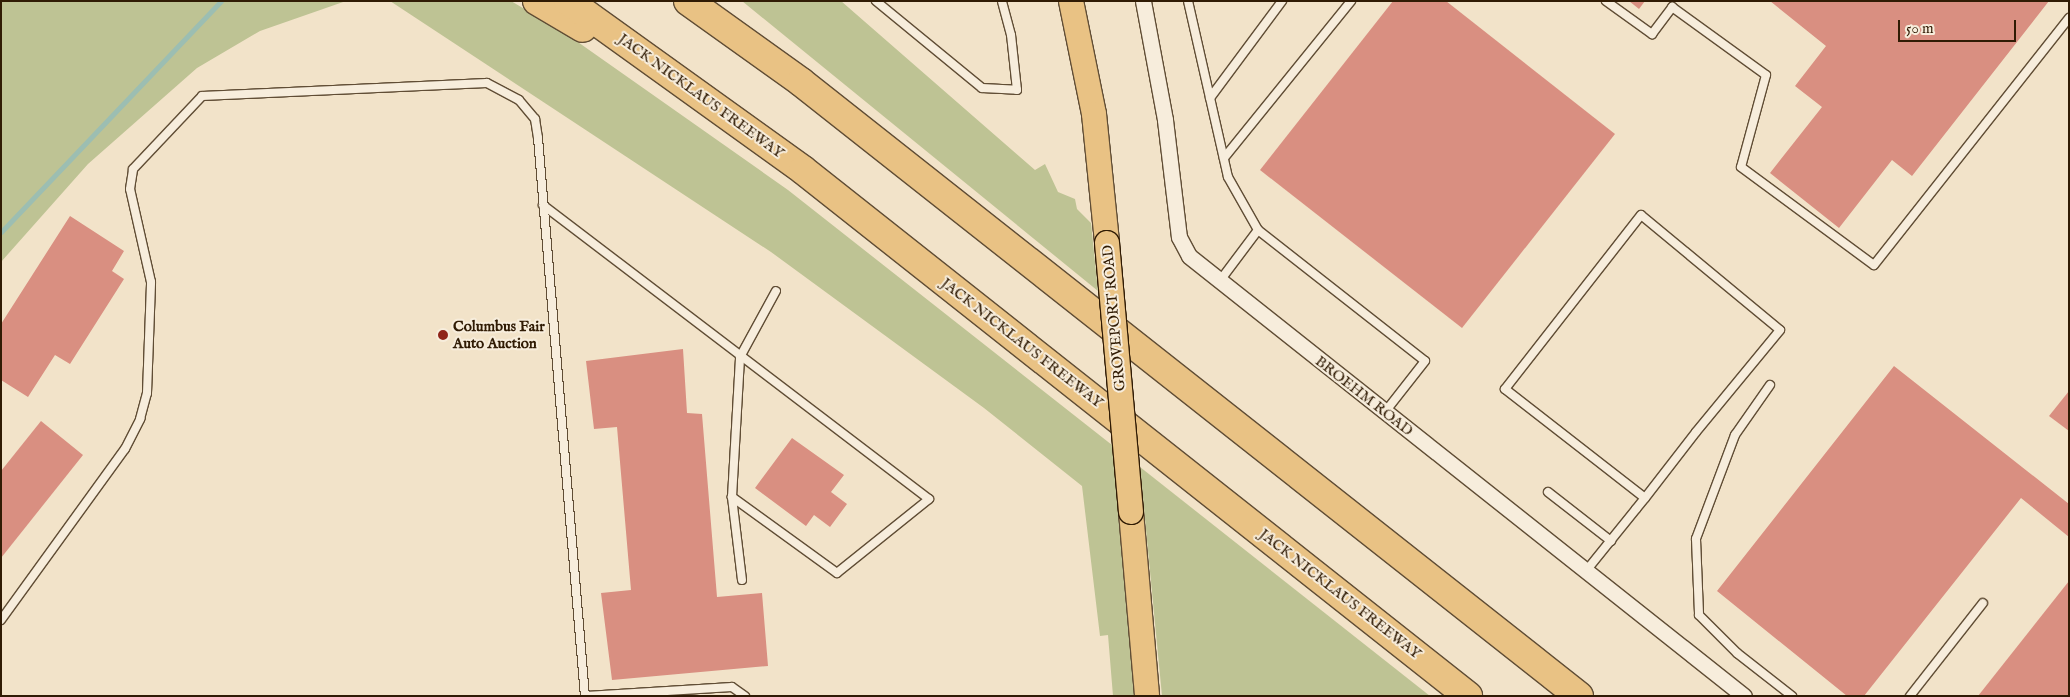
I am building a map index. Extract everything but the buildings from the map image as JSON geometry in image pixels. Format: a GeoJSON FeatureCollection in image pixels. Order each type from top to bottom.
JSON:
{"type":"FeatureCollection","features":[{"type":"Feature","properties":{"kind":"highway"},"geometry":{"type":"LineString","coordinates":[[537,1],[711,100]]}},
{"type":"Feature","properties":{"kind":"highway","name":"JACK NICKLAUS FREEWAY"},"geometry":{"type":"LineString","coordinates":[[568,1],[711,100],[1468,696]]}},
{"type":"Feature","properties":{"kind":"highway"},"geometry":{"type":"LineString","coordinates":[[688,1],[848,119],[1579,696]]}},
{"type":"Feature","properties":{"kind":"main road","name":"GROVEPORT ROAD"},"geometry":{"type":"LineString","coordinates":[[1072,1],[1098,138],[1147,696]]}},
{"type":"Feature","properties":{"kind":"street","name":"BROEHM ROAD"},"geometry":{"type":"LineString","coordinates":[[1143,1],[1165,120],[1179,236],[1189,256],[1219,282],[1744,696]]}},
{"type":"Feature","properties":{"kind":"lane"},"geometry":{"type":"LineString","coordinates":[[876,1],[982,88],[1017,90],[1011,35],[1002,1]]}},
{"type":"Feature","properties":{"kind":"lane"},"geometry":{"type":"LineString","coordinates":[[1188,1],[1228,177],[1258,230],[1425,361],[1385,412]]}},
{"type":"Feature","properties":{"kind":"lane"},"geometry":{"type":"LineString","coordinates":[[1210,98],[1282,1]]}},
{"type":"Feature","properties":{"kind":"lane"},"geometry":{"type":"LineString","coordinates":[[1224,158],[1351,1]]}},
{"type":"Feature","properties":{"kind":"lane"},"geometry":{"type":"LineString","coordinates":[[1606,1],[1652,34],[1672,8],[1766,75],[1741,167],[1874,265],[2069,18]]}},
{"type":"Feature","properties":{"kind":"lane"},"geometry":{"type":"LineString","coordinates":[[1,620],[125,449],[140,419],[147,393],[151,282],[130,189],[133,169],[202,96],[487,83],[519,100],[535,119],[586,696],[732,687],[745,696]]}},
{"type":"Feature","properties":{"kind":"lane"},"geometry":{"type":"LineString","coordinates":[[543,205],[740,357],[929,499],[837,573],[732,497]]}},
{"type":"Feature","properties":{"kind":"lane"},"geometry":{"type":"LineString","coordinates":[[1586,571],[1611,541],[1780,330],[1641,215],[1505,389],[1645,498]]}},
{"type":"Feature","properties":{"kind":"lane"},"geometry":{"type":"LineString","coordinates":[[1219,282],[1258,230]]}},
{"type":"Feature","properties":{"kind":"lane"},"geometry":{"type":"LineString","coordinates":[[742,580],[732,497],[740,357],[776,291]]}},
{"type":"Feature","properties":{"kind":"lane"},"geometry":{"type":"LineString","coordinates":[[1770,385],[1735,435],[1696,539],[1699,615],[1737,652],[1792,696]]}},
{"type":"Feature","properties":{"kind":"lane"},"geometry":{"type":"LineString","coordinates":[[1548,492],[1611,541]]}},
{"type":"Feature","properties":{"kind":"lane"},"geometry":{"type":"LineString","coordinates":[[1910,696],[1982,603]]}},
{"type":"Feature","properties":{"kind":"green space"},"geometry":{"type":"Polygon","coordinates":[[[1,1],[346,1],[260,31],[197,68],[88,164],[1,262],[1,1]]]}},
{"type":"Feature","properties":{"kind":"green space"},"geometry":{"type":"Polygon","coordinates":[[[390,1],[511,1],[565,33],[788,190],[1112,445],[1135,696],[1113,696],[1108,635],[1100,636],[1082,486],[984,408],[771,252],[390,1]]]}},
{"type":"Feature","properties":{"kind":"green space"},"geometry":{"type":"Polygon","coordinates":[[[742,1],[841,1],[1035,170],[1045,164],[1058,192],[1075,199],[1077,209],[1091,223],[1098,291],[742,1]]]}},
{"type":"Feature","properties":{"kind":"green space"},"geometry":{"type":"Polygon","coordinates":[[[1140,467],[1430,696],[1162,696],[1140,467]]]}},
{"type":"Feature","properties":{"kind":"waterway"},"geometry":{"type":"LineString","coordinates":[[1,232],[221,1]]}},
{"type":"Feature","properties":{"kind":"place","name":"Columbus Fair Auto Auction"},"geometry":{"type":"Point","coordinates":[443,335]}}]}
